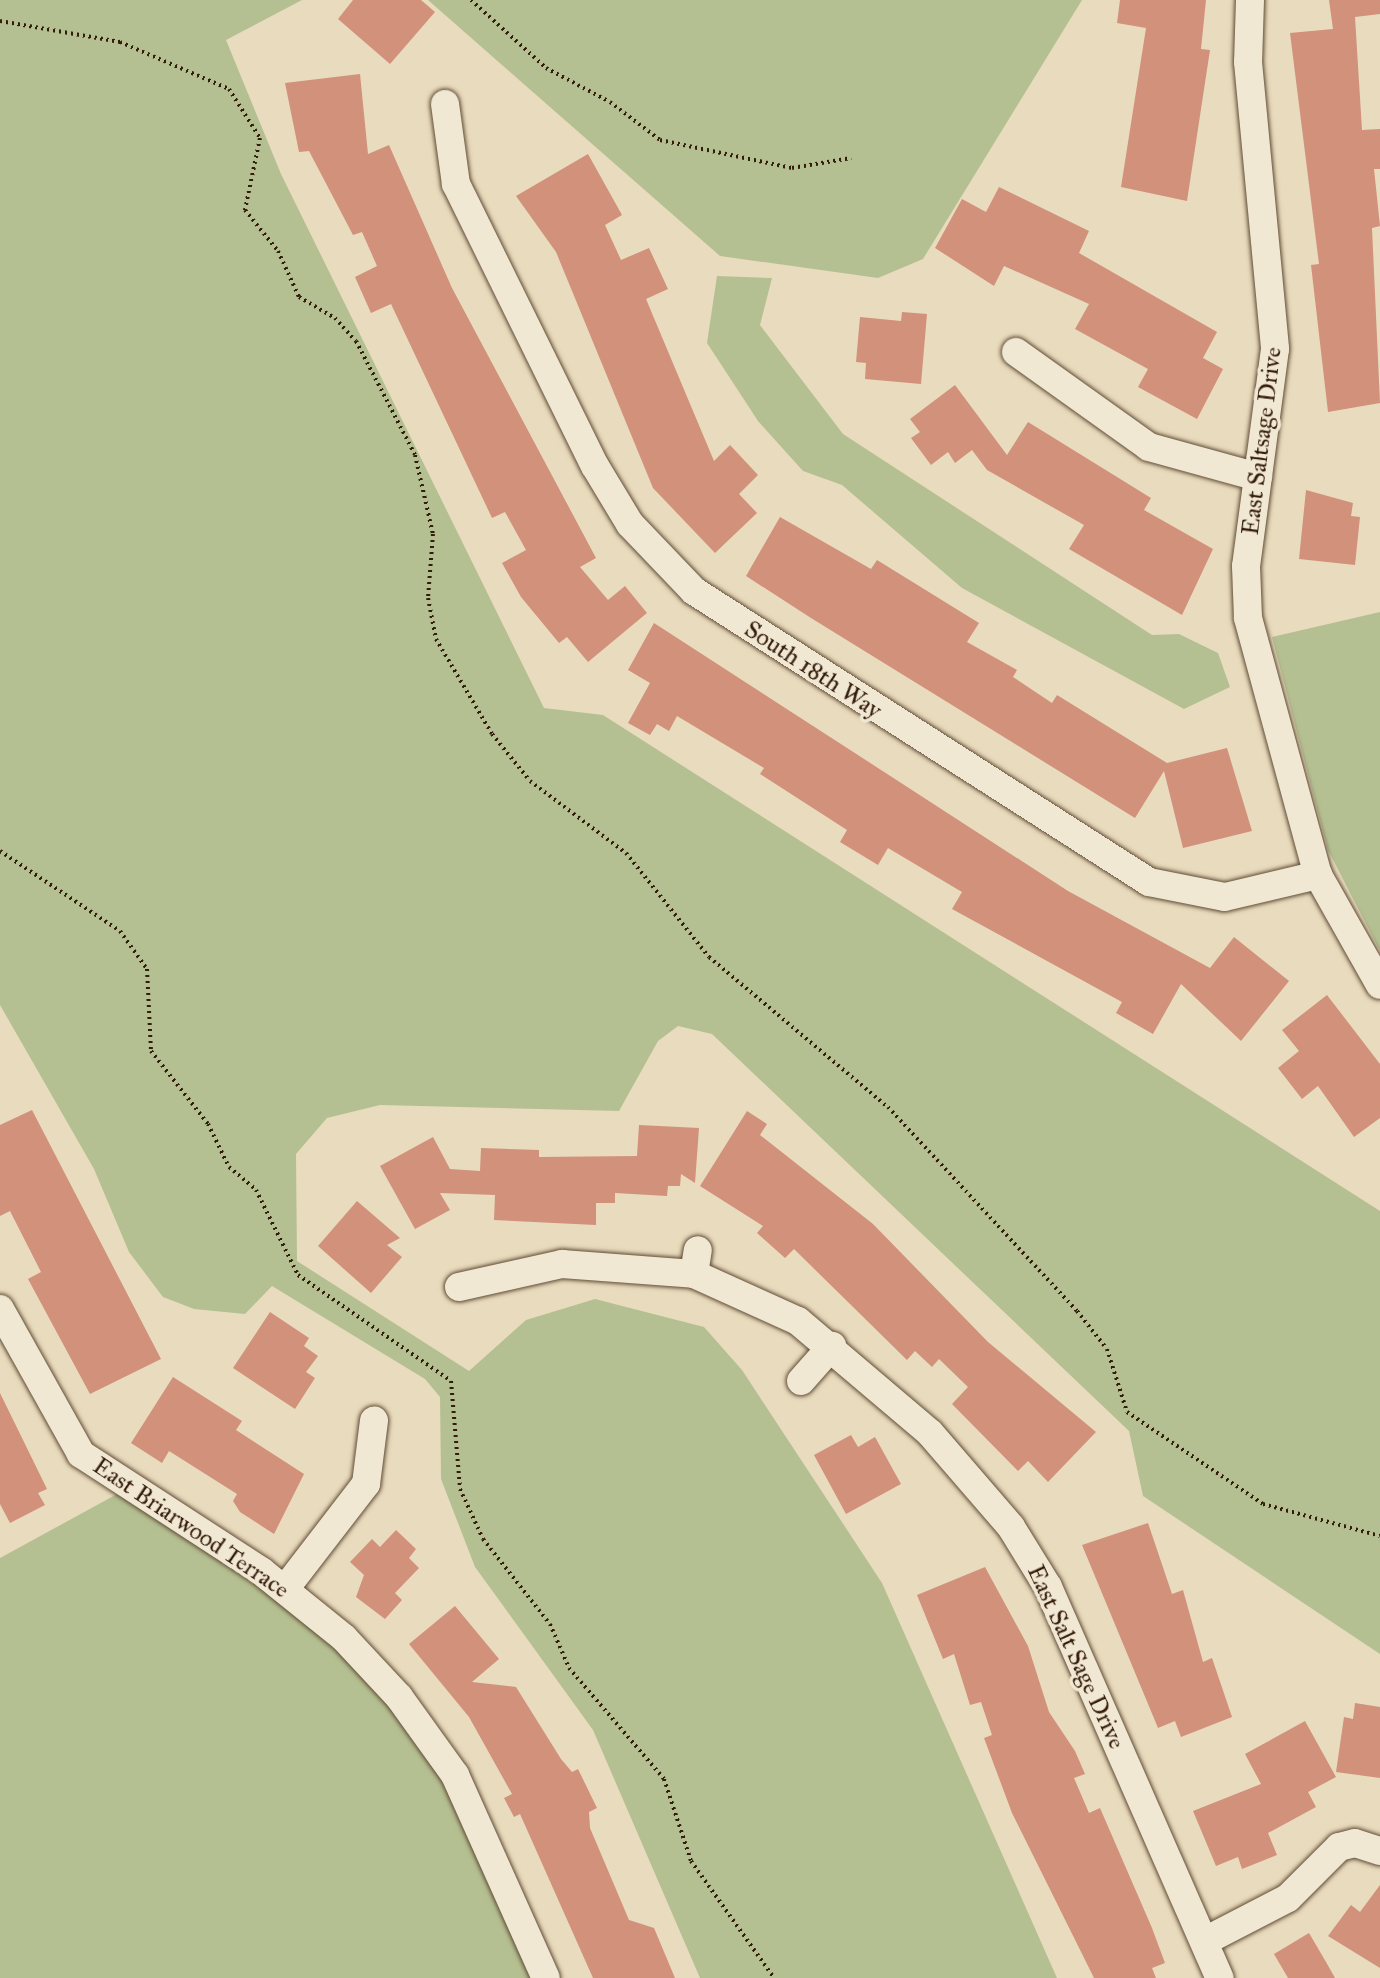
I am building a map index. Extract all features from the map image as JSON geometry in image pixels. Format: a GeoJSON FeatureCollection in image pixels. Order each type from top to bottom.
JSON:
{"type":"FeatureCollection","features":[{"type":"Feature","properties":{"kind":"street","name":"East Saltsage Drive"},"geometry":{"type":"LineString","coordinates":[[1250,0],[1248,62],[1275,349],[1246,566],[1248,618],[1318,875]]}},
{"type":"Feature","properties":{"kind":"street","name":"South 18th Way"},"geometry":{"type":"LineString","coordinates":[[445,104],[456,184],[595,466],[630,524],[694,591],[1149,882],[1225,897],[1318,875]]}},
{"type":"Feature","properties":{"kind":"street"},"geometry":{"type":"LineString","coordinates":[[1016,352],[1149,447],[1258,477]]}},
{"type":"Feature","properties":{"kind":"street"},"geometry":{"type":"LineString","coordinates":[[1318,875],[1380,985]]}},
{"type":"Feature","properties":{"kind":"street","name":"East Salt Sage Drive"},"geometry":{"type":"LineString","coordinates":[[459,1287],[562,1264],[696,1262],[832,1346],[930,1433],[1011,1527],[1048,1587],[1220,1978]]}},
{"type":"Feature","properties":{"kind":"street","name":"East Briarwood Terrace"},"geometry":{"type":"LineString","coordinates":[[0,1309],[81,1454],[285,1589],[344,1638],[432,1738],[482,1827],[546,1978]]}},
{"type":"Feature","properties":{"kind":"street"},"geometry":{"type":"LineString","coordinates":[[801,1381],[832,1346]]}},
{"type":"Feature","properties":{"kind":"street"},"geometry":{"type":"LineString","coordinates":[[285,1589],[366,1484],[374,1421]]}},
{"type":"Feature","properties":{"kind":"street"},"geometry":{"type":"LineString","coordinates":[[1205,1941],[1288,1898],[1339,1847],[1368,1847]]}},
{"type":"Feature","properties":{"kind":"path"},"geometry":{"type":"LineString","coordinates":[[471,0],[546,68],[610,102],[660,140],[792,168],[851,158]]}},
{"type":"Feature","properties":{"kind":"path"},"geometry":{"type":"LineString","coordinates":[[0,21],[120,42],[229,89],[260,138],[245,210],[278,251],[299,297],[335,318],[356,341],[415,455],[433,534],[428,598],[436,639],[492,734],[530,781],[626,853],[709,957],[888,1107],[1077,1311],[1107,1349],[1127,1412],[1263,1504],[1380,1536]]}},
{"type":"Feature","properties":{"kind":"path"},"geometry":{"type":"LineString","coordinates":[[0,851],[120,931],[138,956],[147,969],[151,1051],[208,1124],[229,1167],[256,1190],[298,1275],[451,1381],[460,1489],[483,1539],[550,1624],[569,1668],[664,1779],[691,1861],[774,1978]]}},
{"type":"Feature","properties":{"kind":"green space"},"geometry":{"type":"Polygon","coordinates":[[[0,0],[302,0],[226,40],[281,174],[544,708],[603,715],[1380,1211],[1380,1654],[1143,1496],[1129,1431],[712,1034],[678,1026],[658,1041],[619,1111],[380,1105],[327,1118],[296,1154],[297,1261],[469,1371],[526,1320],[595,1299],[704,1327],[742,1370],[882,1583],[1057,1978],[700,1978],[593,1730],[475,1567],[441,1479],[440,1397],[425,1379],[272,1286],[245,1314],[194,1309],[163,1297],[129,1252],[94,1169],[0,1005],[0,0]]]}},
{"type":"Feature","properties":{"kind":"green space"},"geometry":{"type":"Polygon","coordinates":[[[428,0],[1082,0],[923,259],[878,278],[720,256],[428,0]]]}},
{"type":"Feature","properties":{"kind":"green space"},"geometry":{"type":"Polygon","coordinates":[[[717,276],[772,278],[760,325],[843,434],[1152,635],[1179,634],[1218,653],[1230,687],[1184,709],[962,588],[842,485],[803,471],[758,421],[707,343],[717,276]]]}},
{"type":"Feature","properties":{"kind":"green space"},"geometry":{"type":"Polygon","coordinates":[[[1380,612],[1380,951],[1328,850],[1272,637],[1380,612]]]}},
{"type":"Feature","properties":{"kind":"green space"},"geometry":{"type":"Polygon","coordinates":[[[130,1487],[261,1571],[399,1697],[546,1978],[0,1978],[0,1558],[130,1487]]]}},
{"type":"Feature","properties":{"kind":"building"},"geometry":{"type":"Polygon","coordinates":[[[353,0],[421,0],[435,12],[390,64],[338,19],[353,0]]]}},
{"type":"Feature","properties":{"kind":"building"},"geometry":{"type":"Polygon","coordinates":[[[1120,0],[1206,0],[1201,49],[1210,50],[1187,201],[1121,187],[1146,28],[1117,23],[1120,0]]]}},
{"type":"Feature","properties":{"kind":"building"},"geometry":{"type":"Polygon","coordinates":[[[1329,0],[1380,0],[1380,14],[1355,17],[1362,130],[1380,129],[1380,169],[1374,169],[1380,226],[1372,228],[1380,403],[1328,412],[1311,265],[1319,264],[1290,33],[1333,29],[1329,0]]]}},
{"type":"Feature","properties":{"kind":"building"},"geometry":{"type":"Polygon","coordinates":[[[360,74],[368,154],[389,145],[452,288],[596,558],[580,567],[608,600],[625,586],[647,613],[588,662],[567,637],[559,643],[521,597],[502,563],[526,550],[505,512],[492,518],[391,304],[371,313],[355,277],[377,266],[362,232],[353,235],[309,151],[299,152],[285,83],[360,74]]]}},
{"type":"Feature","properties":{"kind":"building"},"geometry":{"type":"Polygon","coordinates":[[[588,154],[622,215],[605,225],[621,260],[649,248],[668,289],[646,299],[714,461],[730,445],[758,475],[739,494],[757,513],[715,553],[653,488],[556,252],[516,196],[588,154]]]}},
{"type":"Feature","properties":{"kind":"building"},"geometry":{"type":"Polygon","coordinates":[[[999,187],[1089,231],[1079,253],[1217,332],[1203,358],[1223,369],[1197,419],[1138,387],[1148,369],[1075,329],[1089,304],[1004,266],[994,286],[935,248],[962,199],[986,212],[999,187]]]}},
{"type":"Feature","properties":{"kind":"building"},"geometry":{"type":"Polygon","coordinates":[[[902,312],[927,314],[921,384],[865,379],[866,363],[856,362],[860,317],[901,321],[902,312]]]}},
{"type":"Feature","properties":{"kind":"building"},"geometry":{"type":"Polygon","coordinates":[[[955,385],[1007,455],[1028,422],[1151,498],[1144,510],[1213,549],[1182,615],[1069,549],[1084,525],[987,470],[972,450],[955,463],[948,452],[931,465],[911,438],[920,432],[910,419],[955,385]]]}},
{"type":"Feature","properties":{"kind":"building"},"geometry":{"type":"Polygon","coordinates":[[[1306,490],[1353,503],[1351,516],[1360,517],[1355,565],[1299,559],[1306,490]]]}},
{"type":"Feature","properties":{"kind":"building"},"geometry":{"type":"Polygon","coordinates":[[[780,517],[871,569],[877,560],[979,623],[967,642],[1017,670],[1013,677],[1052,703],[1057,695],[1167,763],[1227,748],[1252,831],[1183,848],[1164,771],[1135,818],[746,576],[780,517]]]}},
{"type":"Feature","properties":{"kind":"building"},"geometry":{"type":"Polygon","coordinates":[[[654,623],[1068,891],[1210,968],[1234,937],[1289,981],[1241,1041],[1181,984],[1153,1034],[1116,1013],[1122,1002],[952,909],[962,892],[888,848],[878,865],[840,842],[847,830],[760,774],[764,768],[677,716],[669,731],[657,724],[650,735],[628,723],[650,683],[628,670],[654,623]]]}},
{"type":"Feature","properties":{"kind":"building"},"geometry":{"type":"Polygon","coordinates":[[[1327,995],[1380,1064],[1380,1118],[1354,1137],[1318,1086],[1302,1099],[1278,1068],[1299,1051],[1282,1030],[1327,995]]]}},
{"type":"Feature","properties":{"kind":"building"},"geometry":{"type":"Polygon","coordinates":[[[32,1110],[161,1359],[90,1394],[28,1279],[41,1272],[10,1211],[0,1216],[0,1125],[32,1110]]]}},
{"type":"Feature","properties":{"kind":"building"},"geometry":{"type":"Polygon","coordinates":[[[747,1111],[767,1124],[760,1135],[873,1224],[988,1342],[1096,1432],[1048,1482],[1028,1461],[1018,1471],[952,1404],[968,1387],[939,1359],[932,1367],[915,1351],[907,1360],[794,1249],[785,1258],[757,1233],[763,1226],[700,1186],[747,1111]]]}},
{"type":"Feature","properties":{"kind":"building"},"geometry":{"type":"Polygon","coordinates":[[[639,1125],[699,1128],[695,1183],[681,1174],[680,1186],[668,1186],[667,1196],[615,1193],[615,1203],[596,1203],[596,1225],[494,1220],[495,1195],[440,1193],[450,1210],[415,1229],[380,1166],[433,1137],[450,1169],[480,1171],[481,1148],[539,1150],[539,1157],[637,1156],[639,1125]]]}},
{"type":"Feature","properties":{"kind":"building"},"geometry":{"type":"Polygon","coordinates":[[[357,1201],[400,1238],[387,1245],[402,1257],[371,1293],[318,1246],[357,1201]]]}},
{"type":"Feature","properties":{"kind":"building"},"geometry":{"type":"Polygon","coordinates":[[[270,1312],[309,1338],[304,1346],[318,1356],[306,1372],[315,1378],[295,1409],[233,1368],[270,1312]]]}},
{"type":"Feature","properties":{"kind":"building"},"geometry":{"type":"Polygon","coordinates":[[[173,1377],[242,1421],[236,1430],[304,1474],[274,1534],[240,1512],[233,1501],[237,1494],[169,1451],[162,1463],[131,1443],[173,1377]]]}},
{"type":"Feature","properties":{"kind":"building"},"geometry":{"type":"Polygon","coordinates":[[[0,1393],[47,1489],[38,1493],[45,1505],[10,1523],[0,1504],[0,1393]]]}},
{"type":"Feature","properties":{"kind":"building"},"geometry":{"type":"Polygon","coordinates":[[[851,1435],[858,1447],[875,1437],[901,1484],[846,1514],[814,1455],[851,1435]]]}},
{"type":"Feature","properties":{"kind":"building"},"geometry":{"type":"Polygon","coordinates":[[[1148,1523],[1172,1594],[1183,1590],[1203,1662],[1212,1658],[1232,1717],[1181,1737],[1175,1721],[1158,1728],[1082,1545],[1148,1523]]]}},
{"type":"Feature","properties":{"kind":"building"},"geometry":{"type":"Polygon","coordinates":[[[396,1530],[416,1549],[409,1558],[419,1568],[395,1593],[402,1600],[385,1619],[356,1597],[364,1575],[350,1562],[372,1539],[380,1547],[396,1530]]]}},
{"type":"Feature","properties":{"kind":"building"},"geometry":{"type":"Polygon","coordinates":[[[985,1567],[1028,1646],[1049,1712],[1075,1751],[1085,1774],[1074,1778],[1089,1813],[1100,1808],[1152,1928],[1165,1963],[1152,1968],[1156,1978],[1094,1978],[1012,1813],[984,1738],[992,1735],[981,1702],[970,1705],[954,1654],[943,1659],[917,1595],[985,1567]]]}},
{"type":"Feature","properties":{"kind":"building"},"geometry":{"type":"Polygon","coordinates":[[[455,1606],[499,1659],[472,1682],[516,1687],[561,1759],[572,1772],[578,1769],[597,1808],[589,1812],[590,1828],[629,1920],[654,1928],[675,1978],[593,1978],[520,1814],[514,1817],[504,1798],[512,1794],[469,1717],[409,1644],[455,1606]]]}},
{"type":"Feature","properties":{"kind":"building"},"geometry":{"type":"Polygon","coordinates":[[[1355,1703],[1380,1707],[1380,1778],[1336,1772],[1344,1717],[1353,1719],[1355,1703]]]}},
{"type":"Feature","properties":{"kind":"building"},"geometry":{"type":"Polygon","coordinates":[[[1305,1721],[1336,1777],[1308,1792],[1316,1807],[1268,1833],[1277,1855],[1242,1869],[1238,1857],[1216,1866],[1193,1811],[1261,1784],[1245,1754],[1305,1721]]]}},
{"type":"Feature","properties":{"kind":"building"},"geometry":{"type":"Polygon","coordinates":[[[1380,1885],[1380,1968],[1328,1936],[1351,1905],[1360,1912],[1380,1885]]]}},
{"type":"Feature","properties":{"kind":"building"},"geometry":{"type":"Polygon","coordinates":[[[1309,1933],[1335,1978],[1288,1978],[1274,1954],[1309,1933]]]}}]}
